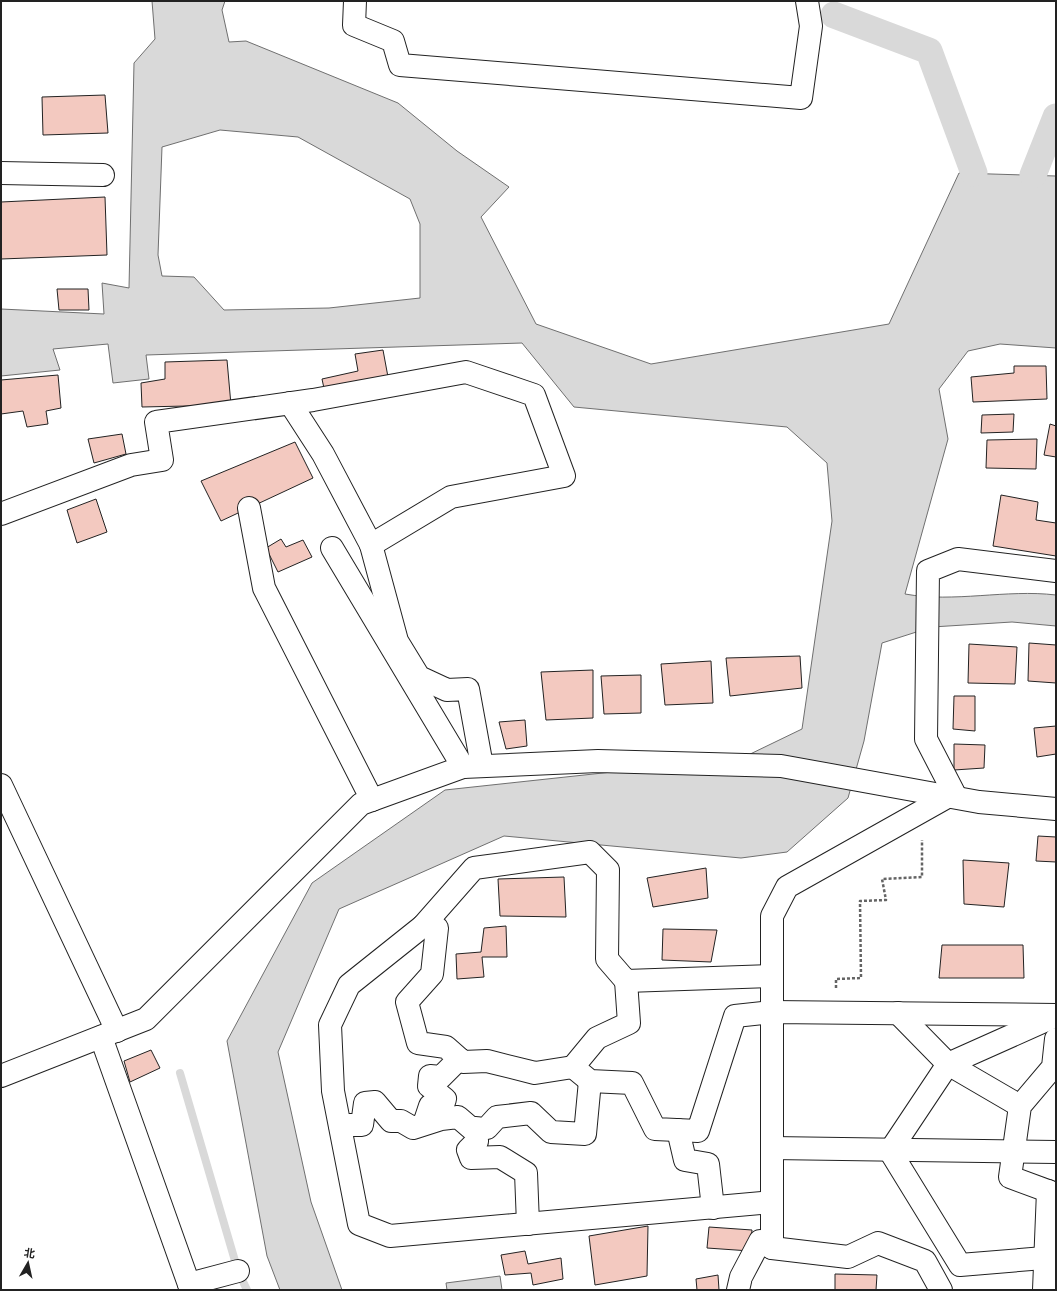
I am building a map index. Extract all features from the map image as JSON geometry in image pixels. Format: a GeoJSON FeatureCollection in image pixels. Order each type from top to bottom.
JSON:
{"type":"FeatureCollection","features":[{"type":"Feature","properties":{"kind":"street"},"geometry":{"type":"LineString","coordinates":[[355,1],[354,25],[393,40],[400,65],[801,98],[811,26],[807,1]]}},
{"type":"Feature","properties":{"kind":"street"},"geometry":{"type":"LineString","coordinates":[[1,173],[103,175]]}},
{"type":"Feature","properties":{"kind":"street"},"geometry":{"type":"LineString","coordinates":[[1,514],[131,465],[162,460],[156,422],[290,403],[466,372],[534,395],[564,476],[451,497],[370,545]]}},
{"type":"Feature","properties":{"kind":"street"},"geometry":{"type":"LineString","coordinates":[[290,403],[323,454],[370,545],[397,641],[419,677],[447,690],[468,690],[472,766]]}},
{"type":"Feature","properties":{"kind":"street"},"geometry":{"type":"LineString","coordinates":[[249,508],[264,588],[372,800]]}},
{"type":"Feature","properties":{"kind":"street"},"geometry":{"type":"LineString","coordinates":[[332,548],[472,766]]}},
{"type":"Feature","properties":{"kind":"street"},"geometry":{"type":"LineString","coordinates":[[953,797],[926,739],[928,571],[958,559],[1056,571]]}},
{"type":"Feature","properties":{"kind":"street"},"geometry":{"type":"LineString","coordinates":[[1,1076],[146,1019],[361,804],[472,766],[598,761],[780,766],[979,802],[1056,809]]}},
{"type":"Feature","properties":{"kind":"street"},"geometry":{"type":"LineString","coordinates":[[1,785],[109,1034],[190,1287],[238,1271]]}},
{"type":"Feature","properties":{"kind":"street"},"geometry":{"type":"LineString","coordinates":[[772,1248],[772,916],[787,887],[922,812],[953,797]]}},
{"type":"Feature","properties":{"kind":"street"},"geometry":{"type":"LineString","coordinates":[[423,926],[437,928],[432,974],[406,1002],[418,1043],[446,1047],[463,1062],[487,1061],[535,1073],[573,1067],[597,1038],[629,1022],[626,981],[607,959],[608,870],[590,852],[474,868],[423,926],[349,985],[330,1025],[333,1091],[359,1224],[390,1236],[772,1202]]}},
{"type":"Feature","properties":{"kind":"street"},"geometry":{"type":"LineString","coordinates":[[626,981],[772,976]]}},
{"type":"Feature","properties":{"kind":"street"},"geometry":{"type":"LineString","coordinates":[[573,1067],[590,1081],[632,1083],[655,1129],[698,1131],[735,1016],[772,1012],[1056,1016]]}},
{"type":"Feature","properties":{"kind":"street"},"geometry":{"type":"LineString","coordinates":[[898,1013],[948,1064],[1020,1106]]}},
{"type":"Feature","properties":{"kind":"street"},"geometry":{"type":"LineString","coordinates":[[890,1151],[948,1064],[1056,1016]]}},
{"type":"Feature","properties":{"kind":"street"},"geometry":{"type":"LineString","coordinates":[[1044,1290],[1050,1258],[1052,1192],[1010,1176],[1020,1106],[1053,1067],[1056,1038]]}},
{"type":"Feature","properties":{"kind":"street"},"geometry":{"type":"LineString","coordinates":[[424,1124],[430,1106],[443,1105],[445,1099],[429,1086],[430,1076],[441,1076],[459,1059]]}},
{"type":"Feature","properties":{"kind":"street"},"geometry":{"type":"LineString","coordinates":[[340,1125],[362,1125],[365,1103],[375,1102],[391,1121],[401,1121],[413,1128],[424,1124],[458,1117],[472,1129],[487,1128],[497,1117],[531,1113],[551,1132],[585,1134],[590,1081]]}},
{"type":"Feature","properties":{"kind":"street"},"geometry":{"type":"LineString","coordinates":[[476,1128],[477,1141],[468,1150],[471,1158],[500,1157],[526,1173],[528,1224]]}},
{"type":"Feature","properties":{"kind":"street"},"geometry":{"type":"LineString","coordinates":[[678,1130],[685,1160],[708,1164],[713,1208]]}},
{"type":"Feature","properties":{"kind":"street"},"geometry":{"type":"LineString","coordinates":[[772,1148],[890,1151],[1056,1152]]}},
{"type":"Feature","properties":{"kind":"street"},"geometry":{"type":"LineString","coordinates":[[890,1151],[960,1265],[1050,1258]]}},
{"type":"Feature","properties":{"kind":"street"},"geometry":{"type":"LineString","coordinates":[[738,1290],[741,1276],[760,1241],[772,1248],[848,1257],[878,1242],[925,1261],[941,1290]]}},
{"type":"Feature","properties":{"kind":"path"},"geometry":{"type":"LineString","coordinates":[[837,1013],[836,979],[861,978],[860,901],[886,900],[882,879],[922,877],[922,812]]}},
{"type":"Feature","properties":{"kind":"shaded area"},"geometry":{"type":"Polygon","coordinates":[[[152,1],[225,1],[222,10],[229,42],[246,41],[398,103],[457,151],[509,187],[481,217],[536,324],[651,364],[889,324],[959,173],[1056,176],[1056,348],[1000,344],[968,351],[939,389],[948,439],[905,594],[942,597],[1018,594],[1056,595],[1056,626],[1012,622],[932,627],[882,643],[864,741],[848,798],[787,852],[741,858],[504,836],[339,909],[278,1052],[311,1202],[342,1290],[280,1290],[267,1256],[227,1041],[312,883],[445,790],[742,758],[802,729],[832,521],[827,463],[787,427],[574,407],[522,343],[146,355],[149,379],[113,383],[108,344],[53,349],[60,370],[1,376],[1,309],[104,314],[102,283],[129,288],[134,63],[155,39],[152,1]],[[220,130],[162,147],[158,255],[162,276],[194,277],[224,310],[329,308],[420,298],[420,224],[410,199],[298,137],[220,130]]]}},
{"type":"Feature","properties":{"kind":"shaded area"},"geometry":{"type":"Polygon","coordinates":[[[500,1276],[502,1290],[447,1290],[446,1283],[500,1276]]]}},
{"type":"Feature","properties":{"kind":"building"},"geometry":{"type":"Polygon","coordinates":[[[105,95],[108,133],[43,135],[42,97],[105,95]]]}},
{"type":"Feature","properties":{"kind":"building"},"geometry":{"type":"Polygon","coordinates":[[[105,197],[107,255],[1,259],[1,202],[105,197]]]}},
{"type":"Feature","properties":{"kind":"building"},"geometry":{"type":"Polygon","coordinates":[[[57,289],[88,289],[89,310],[59,310],[57,289]]]}},
{"type":"Feature","properties":{"kind":"building"},"geometry":{"type":"Polygon","coordinates":[[[383,350],[388,377],[325,393],[322,379],[358,371],[355,354],[383,350]]]}},
{"type":"Feature","properties":{"kind":"building"},"geometry":{"type":"Polygon","coordinates":[[[227,360],[231,405],[142,407],[141,383],[165,379],[165,362],[227,360]]]}},
{"type":"Feature","properties":{"kind":"building"},"geometry":{"type":"Polygon","coordinates":[[[1014,366],[1046,366],[1047,399],[973,402],[971,377],[1014,373],[1014,366]]]}},
{"type":"Feature","properties":{"kind":"building"},"geometry":{"type":"Polygon","coordinates":[[[58,375],[61,408],[46,411],[48,424],[27,427],[23,411],[1,414],[1,380],[58,375]]]}},
{"type":"Feature","properties":{"kind":"building"},"geometry":{"type":"Polygon","coordinates":[[[1014,414],[1013,432],[981,433],[982,415],[1014,414]]]}},
{"type":"Feature","properties":{"kind":"building"},"geometry":{"type":"Polygon","coordinates":[[[1050,424],[1056,426],[1056,457],[1044,455],[1050,424]]]}},
{"type":"Feature","properties":{"kind":"building"},"geometry":{"type":"Polygon","coordinates":[[[122,434],[126,454],[94,463],[88,439],[122,434]]]}},
{"type":"Feature","properties":{"kind":"building"},"geometry":{"type":"Polygon","coordinates":[[[1037,439],[1036,469],[986,468],[987,440],[1037,439]]]}},
{"type":"Feature","properties":{"kind":"building"},"geometry":{"type":"Polygon","coordinates":[[[295,442],[313,478],[221,521],[201,481],[295,442]]]}},
{"type":"Feature","properties":{"kind":"building"},"geometry":{"type":"Polygon","coordinates":[[[1001,495],[1038,502],[1036,520],[1056,523],[1056,556],[993,546],[1001,495]]]}},
{"type":"Feature","properties":{"kind":"building"},"geometry":{"type":"Polygon","coordinates":[[[96,499],[107,532],[77,543],[67,510],[96,499]]]}},
{"type":"Feature","properties":{"kind":"building"},"geometry":{"type":"Polygon","coordinates":[[[281,539],[286,547],[303,540],[312,557],[278,572],[266,548],[281,539]]]}},
{"type":"Feature","properties":{"kind":"building"},"geometry":{"type":"Polygon","coordinates":[[[1029,643],[1056,645],[1056,683],[1028,681],[1029,643]]]}},
{"type":"Feature","properties":{"kind":"building"},"geometry":{"type":"Polygon","coordinates":[[[969,644],[1017,647],[1015,684],[968,683],[969,644]]]}},
{"type":"Feature","properties":{"kind":"building"},"geometry":{"type":"Polygon","coordinates":[[[800,656],[802,688],[730,696],[726,658],[800,656]]]}},
{"type":"Feature","properties":{"kind":"building"},"geometry":{"type":"Polygon","coordinates":[[[711,661],[713,703],[665,705],[661,664],[711,661]]]}},
{"type":"Feature","properties":{"kind":"building"},"geometry":{"type":"Polygon","coordinates":[[[593,670],[593,718],[546,720],[541,672],[593,670]]]}},
{"type":"Feature","properties":{"kind":"building"},"geometry":{"type":"Polygon","coordinates":[[[641,675],[641,713],[604,714],[601,676],[641,675]]]}},
{"type":"Feature","properties":{"kind":"building"},"geometry":{"type":"Polygon","coordinates":[[[954,696],[975,696],[975,731],[953,729],[954,696]]]}},
{"type":"Feature","properties":{"kind":"building"},"geometry":{"type":"Polygon","coordinates":[[[525,720],[527,746],[506,749],[499,722],[525,720]]]}},
{"type":"Feature","properties":{"kind":"building"},"geometry":{"type":"Polygon","coordinates":[[[1056,726],[1056,754],[1037,757],[1034,728],[1056,726]]]}},
{"type":"Feature","properties":{"kind":"building"},"geometry":{"type":"Polygon","coordinates":[[[954,744],[985,745],[984,768],[954,770],[954,744]]]}},
{"type":"Feature","properties":{"kind":"building"},"geometry":{"type":"Polygon","coordinates":[[[1038,836],[1056,837],[1056,862],[1036,861],[1038,836]]]}},
{"type":"Feature","properties":{"kind":"building"},"geometry":{"type":"Polygon","coordinates":[[[963,860],[1009,863],[1004,907],[964,904],[963,860]]]}},
{"type":"Feature","properties":{"kind":"building"},"geometry":{"type":"Polygon","coordinates":[[[706,868],[708,898],[653,907],[647,878],[706,868]]]}},
{"type":"Feature","properties":{"kind":"building"},"geometry":{"type":"Polygon","coordinates":[[[564,877],[566,917],[500,916],[498,879],[564,877]]]}},
{"type":"Feature","properties":{"kind":"building"},"geometry":{"type":"Polygon","coordinates":[[[506,926],[507,957],[482,957],[484,977],[457,979],[456,954],[481,952],[484,928],[506,926]]]}},
{"type":"Feature","properties":{"kind":"building"},"geometry":{"type":"Polygon","coordinates":[[[663,929],[717,930],[711,962],[662,960],[663,929]]]}},
{"type":"Feature","properties":{"kind":"building"},"geometry":{"type":"Polygon","coordinates":[[[942,945],[1023,945],[1024,978],[939,978],[942,945]]]}},
{"type":"Feature","properties":{"kind":"building"},"geometry":{"type":"Polygon","coordinates":[[[151,1050],[160,1068],[130,1082],[124,1061],[151,1050]]]}},
{"type":"Feature","properties":{"kind":"building"},"geometry":{"type":"Polygon","coordinates":[[[648,1226],[647,1276],[595,1285],[589,1236],[648,1226]]]}},
{"type":"Feature","properties":{"kind":"building"},"geometry":{"type":"Polygon","coordinates":[[[709,1227],[752,1230],[750,1251],[707,1248],[709,1227]]]}},
{"type":"Feature","properties":{"kind":"building"},"geometry":{"type":"Polygon","coordinates":[[[525,1251],[528,1264],[561,1258],[563,1279],[533,1285],[531,1273],[505,1275],[501,1255],[525,1251]]]}},
{"type":"Feature","properties":{"kind":"building"},"geometry":{"type":"Polygon","coordinates":[[[835,1274],[877,1275],[876,1290],[835,1290],[835,1274]]]}},
{"type":"Feature","properties":{"kind":"building"},"geometry":{"type":"Polygon","coordinates":[[[718,1275],[719,1290],[697,1290],[696,1279],[718,1275]]]}},
{"type":"Feature","properties":{"kind":"waterway"},"geometry":{"type":"LineString","coordinates":[[834,15],[929,51],[974,173]]}},
{"type":"Feature","properties":{"kind":"waterway"},"geometry":{"type":"LineString","coordinates":[[1033,175],[1056,117]]}},
{"type":"Feature","properties":{"kind":"waterway"},"geometry":{"type":"LineString","coordinates":[[180,1073],[238,1271],[247,1290]]}}]}
